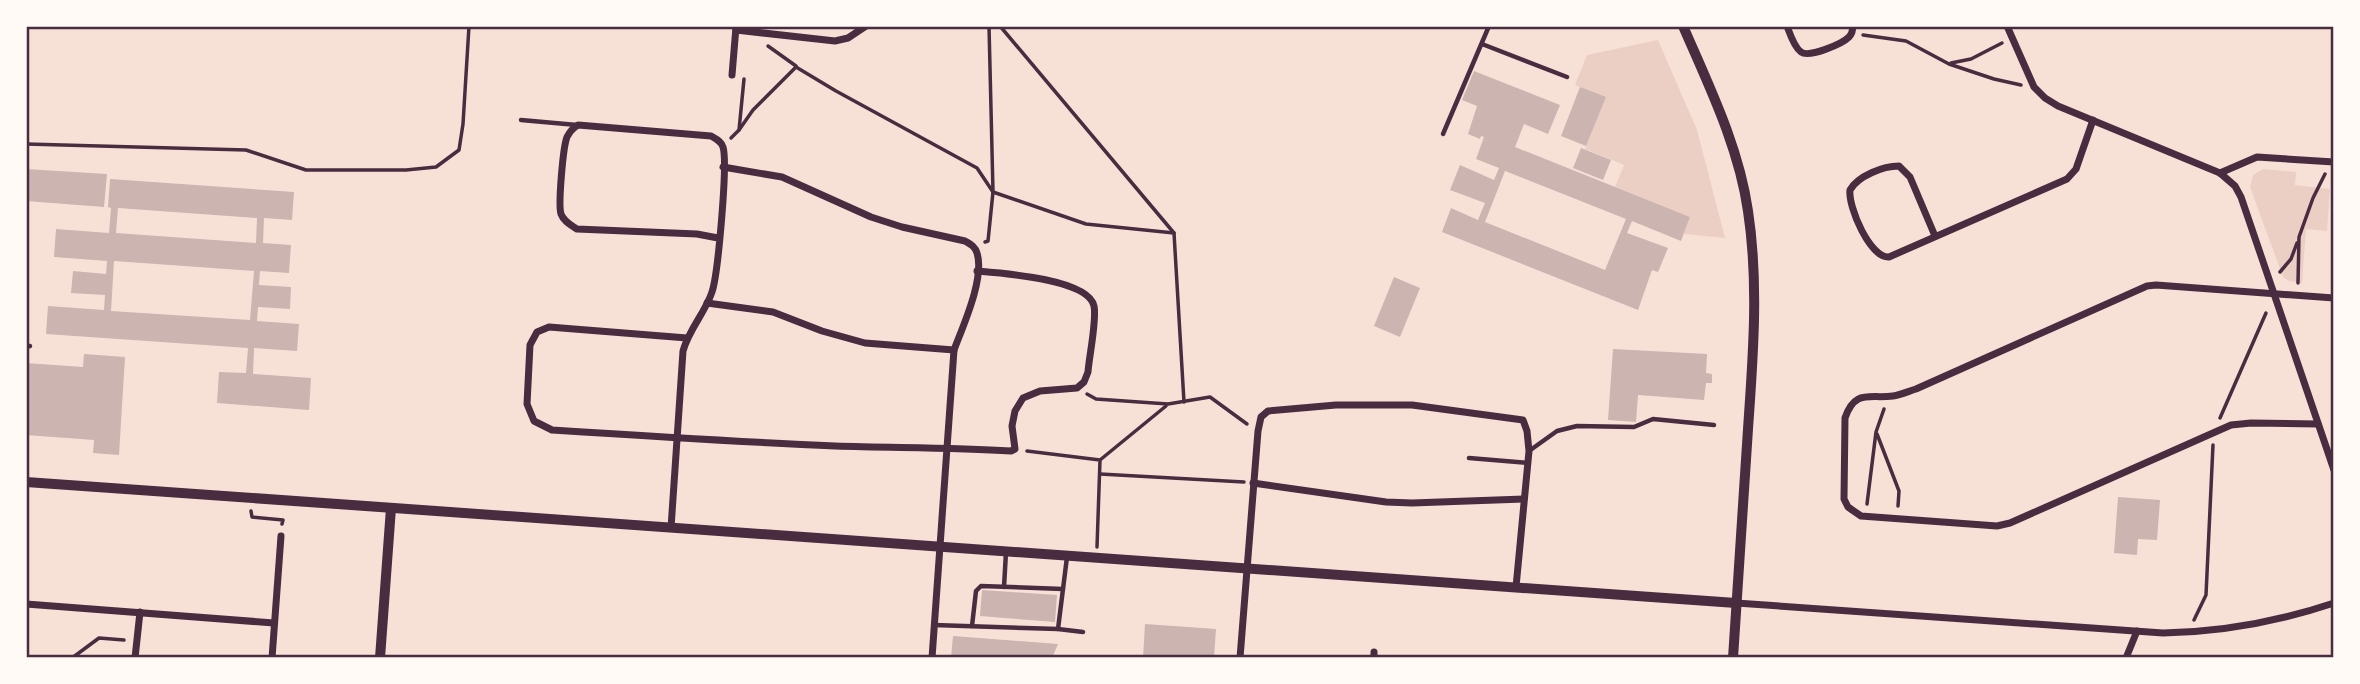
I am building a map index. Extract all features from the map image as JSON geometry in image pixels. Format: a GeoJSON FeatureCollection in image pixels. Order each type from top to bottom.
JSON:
{"type":"FeatureCollection","features":[{"type":"Feature","properties":{"kind":"street"},"geometry":{"type":"LineString","coordinates":[[732,75],[736,28],[750,32],[835,41],[848,38],[866,26]]}},
{"type":"Feature","properties":{"kind":"street"},"geometry":{"type":"LineString","coordinates":[[1683,26],[1716,101],[1737,165],[1748,211],[1752,262],[1753,356],[1732,658]]}},
{"type":"Feature","properties":{"kind":"street"},"geometry":{"type":"LineString","coordinates":[[1787,26],[1797,48],[1804,54],[1812,54],[1843,41],[1852,30]]}},
{"type":"Feature","properties":{"kind":"street"},"geometry":{"type":"LineString","coordinates":[[2007,26],[2034,87],[2058,106],[2221,173],[2235,186],[2334,470]]}},
{"type":"Feature","properties":{"kind":"street"},"geometry":{"type":"LineString","coordinates":[[1935,236],[1910,177],[1899,166],[1890,166],[1858,180],[1850,190],[1850,203],[1871,248],[1882,257],[1889,257],[2067,179],[2076,169],[2093,120]]}},
{"type":"Feature","properties":{"kind":"street"},"geometry":{"type":"LineString","coordinates":[[671,528],[683,351],[687,338],[707,303],[716,271],[723,167],[723,147],[720,141],[711,136],[578,125],[569,133],[565,144],[560,205],[561,215],[567,223],[577,229],[697,234],[718,238]]}},
{"type":"Feature","properties":{"kind":"street"},"geometry":{"type":"LineString","coordinates":[[2221,173],[2257,157],[2332,162]]}},
{"type":"Feature","properties":{"kind":"street"},"geometry":{"type":"LineString","coordinates":[[723,167],[782,177],[872,217],[902,227],[965,241],[974,246],[977,253],[971,305],[954,350],[932,658]]}},
{"type":"Feature","properties":{"kind":"street"},"geometry":{"type":"LineString","coordinates":[[687,338],[549,327],[537,332],[530,345],[527,404],[534,421],[552,430],[677,438],[886,448],[1014,449],[1012,426],[1015,411],[1023,398],[1040,391],[1077,388],[1084,382],[1088,372],[1095,309],[1090,298],[1082,291],[1037,277],[977,271]]}},
{"type":"Feature","properties":{"kind":"street"},"geometry":{"type":"LineString","coordinates":[[2318,424],[2242,423],[2010,523],[1990,526],[1866,517],[1856,514],[1844,499],[1845,418],[1848,409],[1858,398],[1867,395],[1894,396],[1916,389],[2147,286],[2166,285],[2334,298]]}},
{"type":"Feature","properties":{"kind":"street"},"geometry":{"type":"LineString","coordinates":[[707,303],[773,312],[822,331],[865,343],[954,350]]}},
{"type":"Feature","properties":{"kind":"street"},"geometry":{"type":"LineString","coordinates":[[1240,658],[1258,431],[1264,412],[1336,405],[1412,405],[1520,418],[1525,422],[1529,451],[1516,587]]}},
{"type":"Feature","properties":{"kind":"street"},"geometry":{"type":"LineString","coordinates":[[26,482],[2137,632],[2189,633],[2262,624],[2334,603]]}},
{"type":"Feature","properties":{"kind":"street"},"geometry":{"type":"LineString","coordinates":[[1253,483],[1386,502],[1524,499]]}},
{"type":"Feature","properties":{"kind":"street"},"geometry":{"type":"LineString","coordinates":[[380,658],[391,508]]}},
{"type":"Feature","properties":{"kind":"street"},"geometry":{"type":"LineString","coordinates":[[272,658],[281,536]]}},
{"type":"Feature","properties":{"kind":"street"},"geometry":{"type":"LineString","coordinates":[[26,604],[274,623]]}},
{"type":"Feature","properties":{"kind":"street"},"geometry":{"type":"LineString","coordinates":[[135,658],[140,612]]}},
{"type":"Feature","properties":{"kind":"street"},"geometry":{"type":"LineString","coordinates":[[2126,658],[2137,632]]}},
{"type":"Feature","properties":{"kind":"lane"},"geometry":{"type":"LineString","coordinates":[[1443,134],[1489,26]]}},
{"type":"Feature","properties":{"kind":"lane"},"geometry":{"type":"LineString","coordinates":[[1482,44],[1567,77]]}},
{"type":"Feature","properties":{"kind":"lane"},"geometry":{"type":"LineString","coordinates":[[521,120],[578,125]]}},
{"type":"Feature","properties":{"kind":"lane"},"geometry":{"type":"LineString","coordinates":[[1529,451],[1567,427],[1638,426],[1653,419],[1714,425]]}},
{"type":"Feature","properties":{"kind":"lane"},"geometry":{"type":"LineString","coordinates":[[1469,458],[1528,463]]}},
{"type":"Feature","properties":{"kind":"lane"},"geometry":{"type":"LineString","coordinates":[[1004,587],[1006,552]]}},
{"type":"Feature","properties":{"kind":"lane"},"geometry":{"type":"LineString","coordinates":[[1058,629],[1067,556]]}},
{"type":"Feature","properties":{"kind":"lane"},"geometry":{"type":"LineString","coordinates":[[972,626],[977,589],[981,586],[1063,589]]}},
{"type":"Feature","properties":{"kind":"lane"},"geometry":{"type":"LineString","coordinates":[[934,625],[1083,632]]}},
{"type":"Feature","properties":{"kind":"path"},"geometry":{"type":"LineString","coordinates":[[26,144],[246,149],[306,170],[406,170],[436,167],[459,150],[469,26]]}},
{"type":"Feature","properties":{"kind":"path"},"geometry":{"type":"LineString","coordinates":[[974,246],[988,241],[993,192],[989,26]]}},
{"type":"Feature","properties":{"kind":"path"},"geometry":{"type":"LineString","coordinates":[[1000,26],[1174,233],[1184,402]]}},
{"type":"Feature","properties":{"kind":"path"},"geometry":{"type":"LineString","coordinates":[[1852,30],[1906,41],[1949,64],[1994,79],[2034,87]]}},
{"type":"Feature","properties":{"kind":"path"},"geometry":{"type":"LineString","coordinates":[[750,32],[796,67],[836,91],[977,168],[993,192],[1086,224],[1174,233]]}},
{"type":"Feature","properties":{"kind":"path"},"geometry":{"type":"LineString","coordinates":[[1949,64],[1971,59],[2012,38]]}},
{"type":"Feature","properties":{"kind":"path"},"geometry":{"type":"LineString","coordinates":[[723,147],[753,110],[796,67]]}},
{"type":"Feature","properties":{"kind":"path"},"geometry":{"type":"LineString","coordinates":[[739,130],[746,69]]}},
{"type":"Feature","properties":{"kind":"path"},"geometry":{"type":"LineString","coordinates":[[2267,273],[2280,272],[2291,258],[2313,198],[2332,162]]}},
{"type":"Feature","properties":{"kind":"path"},"geometry":{"type":"LineString","coordinates":[[2298,296],[2299,237]]}},
{"type":"Feature","properties":{"kind":"path"},"geometry":{"type":"LineString","coordinates":[[2189,633],[2206,595],[2214,433],[2274,295]]}},
{"type":"Feature","properties":{"kind":"path"},"geometry":{"type":"LineString","coordinates":[[1077,388],[1096,400],[1168,404],[1210,397],[1258,431]]}},
{"type":"Feature","properties":{"kind":"path"},"geometry":{"type":"LineString","coordinates":[[1866,517],[1876,432],[1886,404],[1894,396]]}},
{"type":"Feature","properties":{"kind":"path"},"geometry":{"type":"LineString","coordinates":[[1014,449],[1100,460],[1168,404]]}},
{"type":"Feature","properties":{"kind":"path"},"geometry":{"type":"LineString","coordinates":[[1876,432],[1899,491],[1898,519]]}},
{"type":"Feature","properties":{"kind":"path"},"geometry":{"type":"LineString","coordinates":[[1097,547],[1100,460]]}},
{"type":"Feature","properties":{"kind":"path"},"geometry":{"type":"LineString","coordinates":[[1100,474],[1253,483]]}},
{"type":"Feature","properties":{"kind":"path"},"geometry":{"type":"LineString","coordinates":[[251,511],[252,517],[283,520],[281,536]]}},
{"type":"Feature","properties":{"kind":"path"},"geometry":{"type":"LineString","coordinates":[[72,658],[99,638],[137,641]]}},
{"type":"Feature","properties":{"kind":"shaded area"},"geometry":{"type":"Polygon","coordinates":[[[1658,40],[1697,130],[1725,238],[1684,234],[1690,217],[1615,187],[1624,165],[1585,149],[1605,98],[1575,85],[1587,55],[1658,40]]]}},
{"type":"Feature","properties":{"kind":"shaded area"},"geometry":{"type":"Polygon","coordinates":[[[2263,169],[2296,172],[2295,185],[2330,189],[2327,231],[2306,229],[2302,283],[2283,277],[2250,187],[2253,175],[2263,169]]]}},
{"type":"Feature","properties":{"kind":"building"},"geometry":{"type":"Polygon","coordinates":[[[1474,71],[1560,105],[1548,134],[1524,124],[1515,147],[1690,217],[1681,241],[1632,221],[1627,233],[1668,248],[1658,272],[1652,270],[1638,310],[1442,232],[1451,208],[1478,220],[1485,203],[1450,190],[1460,165],[1494,180],[1499,168],[1476,159],[1484,137],[1481,136],[1480,139],[1468,134],[1477,106],[1462,100],[1474,71]],[[1505,171],[1485,222],[1605,270],[1626,219],[1505,171]]]}},
{"type":"Feature","properties":{"kind":"building"},"geometry":{"type":"Polygon","coordinates":[[[1580,87],[1606,97],[1586,146],[1561,136],[1580,87]]]}},
{"type":"Feature","properties":{"kind":"building"},"geometry":{"type":"Polygon","coordinates":[[[1581,148],[1611,160],[1603,180],[1573,168],[1581,148]]]}},
{"type":"Feature","properties":{"kind":"building"},"geometry":{"type":"Polygon","coordinates":[[[26,169],[107,174],[104,207],[26,201],[26,169]]]}},
{"type":"Feature","properties":{"kind":"building"},"geometry":{"type":"Polygon","coordinates":[[[110,179],[294,192],[292,220],[264,218],[263,243],[291,245],[289,273],[260,271],[259,285],[291,287],[290,309],[258,307],[257,321],[299,324],[297,351],[254,348],[253,374],[311,378],[309,410],[217,403],[219,372],[246,373],[248,348],[46,334],[48,306],[104,310],[105,295],[71,293],[73,271],[106,274],[107,261],[54,257],[56,229],[109,233],[111,208],[108,207],[110,179]],[[118,208],[116,233],[256,243],[257,218],[118,208]],[[114,261],[111,311],[250,320],[254,271],[114,261]]]}},
{"type":"Feature","properties":{"kind":"building"},"geometry":{"type":"Polygon","coordinates":[[[1394,277],[1420,288],[1400,337],[1374,326],[1394,277]]]}},
{"type":"Feature","properties":{"kind":"building"},"geometry":{"type":"Polygon","coordinates":[[[1613,349],[1707,354],[1706,373],[1712,374],[1712,383],[1706,383],[1704,400],[1638,395],[1636,422],[1608,420],[1613,349]]]}},
{"type":"Feature","properties":{"kind":"building"},"geometry":{"type":"Polygon","coordinates":[[[84,354],[125,357],[119,455],[93,453],[94,440],[26,435],[26,363],[83,367],[84,354]]]}},
{"type":"Feature","properties":{"kind":"building"},"geometry":{"type":"Polygon","coordinates":[[[2118,497],[2160,500],[2157,540],[2138,539],[2137,555],[2114,553],[2118,497]]]}},
{"type":"Feature","properties":{"kind":"building"},"geometry":{"type":"Polygon","coordinates":[[[982,590],[1057,595],[1055,622],[980,616],[982,590]]]}},
{"type":"Feature","properties":{"kind":"building"},"geometry":{"type":"Polygon","coordinates":[[[1145,624],[1216,629],[1214,658],[1143,658],[1145,624]]]}},
{"type":"Feature","properties":{"kind":"building"},"geometry":{"type":"Polygon","coordinates":[[[953,636],[1058,644],[1052,658],[951,658],[953,636]]]}}]}
